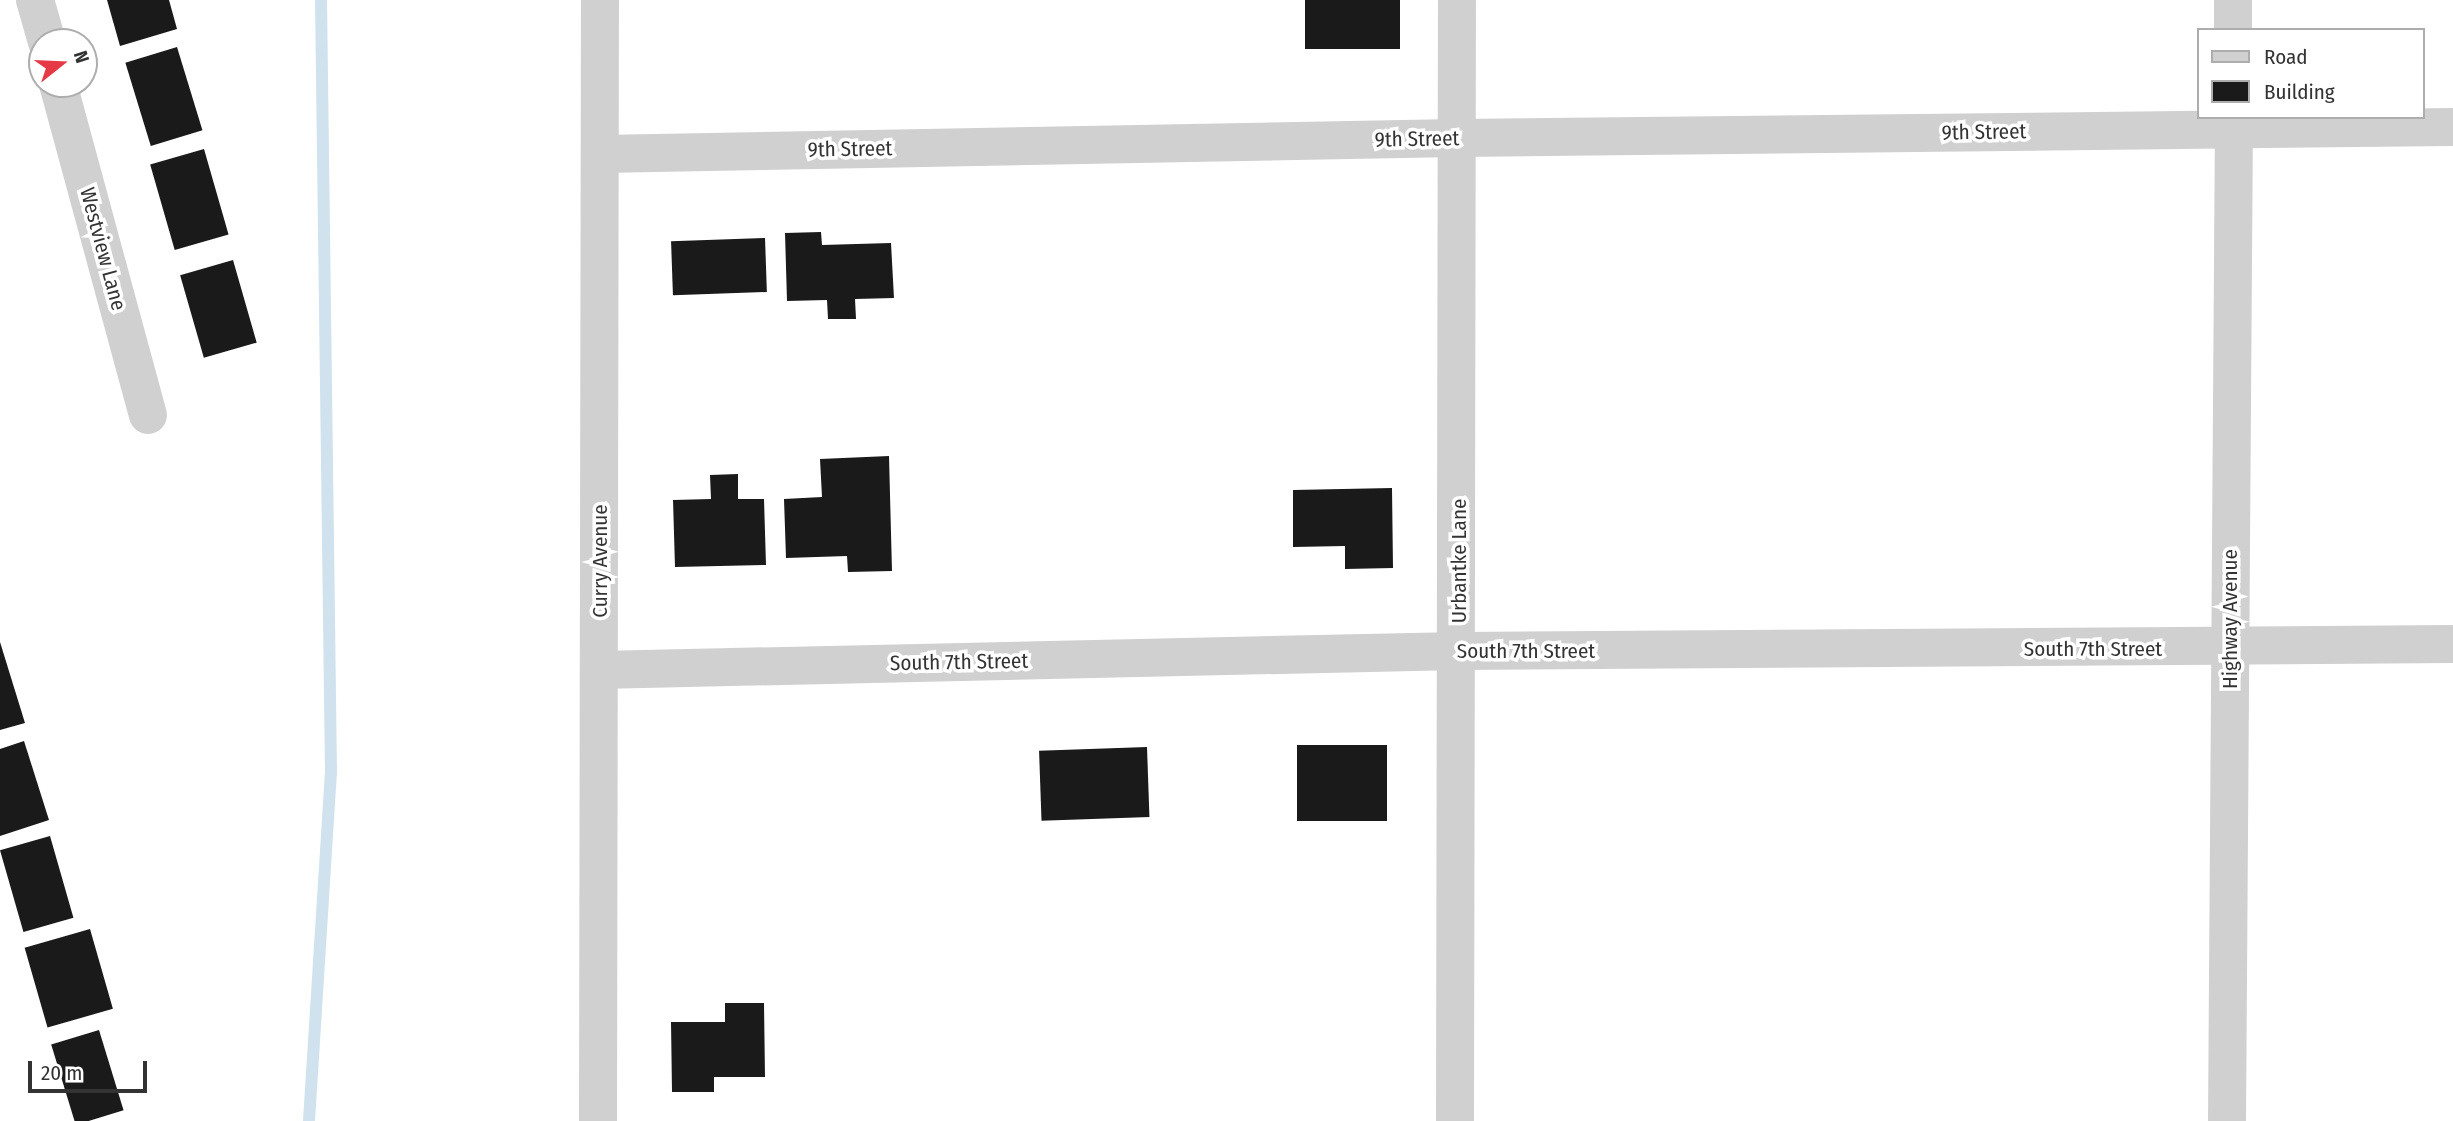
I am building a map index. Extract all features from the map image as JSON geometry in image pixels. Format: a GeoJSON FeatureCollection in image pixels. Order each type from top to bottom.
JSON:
{"type":"FeatureCollection","features":[{"type":"Feature","properties":{"kind":"street"},"geometry":{"type":"LineString","coordinates":[[35,0],[43,28]]}},
{"type":"Feature","properties":{"kind":"street","name":"Curry Avenue"},"geometry":{"type":"LineString","coordinates":[[598,1121],[600,0]]}},
{"type":"Feature","properties":{"kind":"street","name":"Urbantke Lane"},"geometry":{"type":"LineString","coordinates":[[1455,1121],[1459,651],[1457,0]]}},
{"type":"Feature","properties":{"kind":"street"},"geometry":{"type":"LineString","coordinates":[[2233,0],[2234,28]]}},
{"type":"Feature","properties":{"kind":"street","name":"Westview Lane"},"geometry":{"type":"LineString","coordinates":[[62,98],[148,415]]}},
{"type":"Feature","properties":{"kind":"street","name":"9th Street"},"geometry":{"type":"LineString","coordinates":[[600,154],[2234,123],[2453,127]]}},
{"type":"Feature","properties":{"kind":"street","name":"Highway Avenue"},"geometry":{"type":"LineString","coordinates":[[2227,1121],[2234,123]]}},
{"type":"Feature","properties":{"kind":"street","name":"South 7th Street"},"geometry":{"type":"LineString","coordinates":[[599,670],[1459,651],[2230,648],[2453,643]]}},
{"type":"Feature","properties":{"kind":"building"},"geometry":{"type":"Polygon","coordinates":[[[107,0],[169,0],[177,29],[120,46],[107,0]]]}},
{"type":"Feature","properties":{"kind":"building"},"geometry":{"type":"Polygon","coordinates":[[[1305,0],[1400,0],[1400,49],[1305,49],[1305,0]]]}},
{"type":"Feature","properties":{"kind":"building"},"geometry":{"type":"Polygon","coordinates":[[[177,47],[202,130],[151,146],[125,63],[177,47]]]}},
{"type":"Feature","properties":{"kind":"building"},"geometry":{"type":"Polygon","coordinates":[[[204,149],[229,235],[175,250],[150,164],[204,149]]]}},
{"type":"Feature","properties":{"kind":"building"},"geometry":{"type":"Polygon","coordinates":[[[821,232],[822,245],[891,243],[894,298],[855,299],[856,319],[828,319],[827,300],[787,301],[785,233],[821,232]]]}},
{"type":"Feature","properties":{"kind":"building"},"geometry":{"type":"Polygon","coordinates":[[[765,238],[767,292],[673,295],[671,241],[765,238]]]}},
{"type":"Feature","properties":{"kind":"building"},"geometry":{"type":"Polygon","coordinates":[[[233,260],[257,343],[204,358],[180,275],[233,260]]]}},
{"type":"Feature","properties":{"kind":"building"},"geometry":{"type":"Polygon","coordinates":[[[889,456],[892,571],[848,572],[847,556],[786,558],[784,499],[822,497],[820,459],[889,456]]]}},
{"type":"Feature","properties":{"kind":"building"},"geometry":{"type":"Polygon","coordinates":[[[738,474],[738,499],[764,499],[766,565],[675,567],[673,500],[711,499],[710,475],[738,474]]]}},
{"type":"Feature","properties":{"kind":"building"},"geometry":{"type":"Polygon","coordinates":[[[1392,488],[1393,568],[1345,569],[1345,546],[1293,547],[1293,490],[1392,488]]]}},
{"type":"Feature","properties":{"kind":"building"},"geometry":{"type":"Polygon","coordinates":[[[0,642],[25,723],[0,730],[0,642]]]}},
{"type":"Feature","properties":{"kind":"building"},"geometry":{"type":"Polygon","coordinates":[[[24,741],[49,820],[0,836],[0,749],[24,741]]]}},
{"type":"Feature","properties":{"kind":"building"},"geometry":{"type":"Polygon","coordinates":[[[1297,745],[1387,745],[1387,821],[1297,821],[1297,745]]]}},
{"type":"Feature","properties":{"kind":"building"},"geometry":{"type":"Polygon","coordinates":[[[1147,747],[1149,817],[1042,821],[1039,751],[1147,747]]]}},
{"type":"Feature","properties":{"kind":"building"},"geometry":{"type":"Polygon","coordinates":[[[50,836],[73,918],[23,932],[0,850],[50,836]]]}},
{"type":"Feature","properties":{"kind":"building"},"geometry":{"type":"Polygon","coordinates":[[[90,929],[113,1009],[48,1028],[25,948],[90,929]]]}},
{"type":"Feature","properties":{"kind":"building"},"geometry":{"type":"Polygon","coordinates":[[[725,1003],[764,1003],[765,1077],[714,1077],[714,1092],[672,1092],[671,1022],[725,1022],[725,1003]]]}},
{"type":"Feature","properties":{"kind":"building"},"geometry":{"type":"Polygon","coordinates":[[[99,1030],[124,1110],[89,1121],[75,1121],[51,1045],[99,1030]]]}},
{"type":"Feature","properties":{"kind":"waterway"},"geometry":{"type":"LineString","coordinates":[[309,1121],[331,773],[321,0]]}}]}
